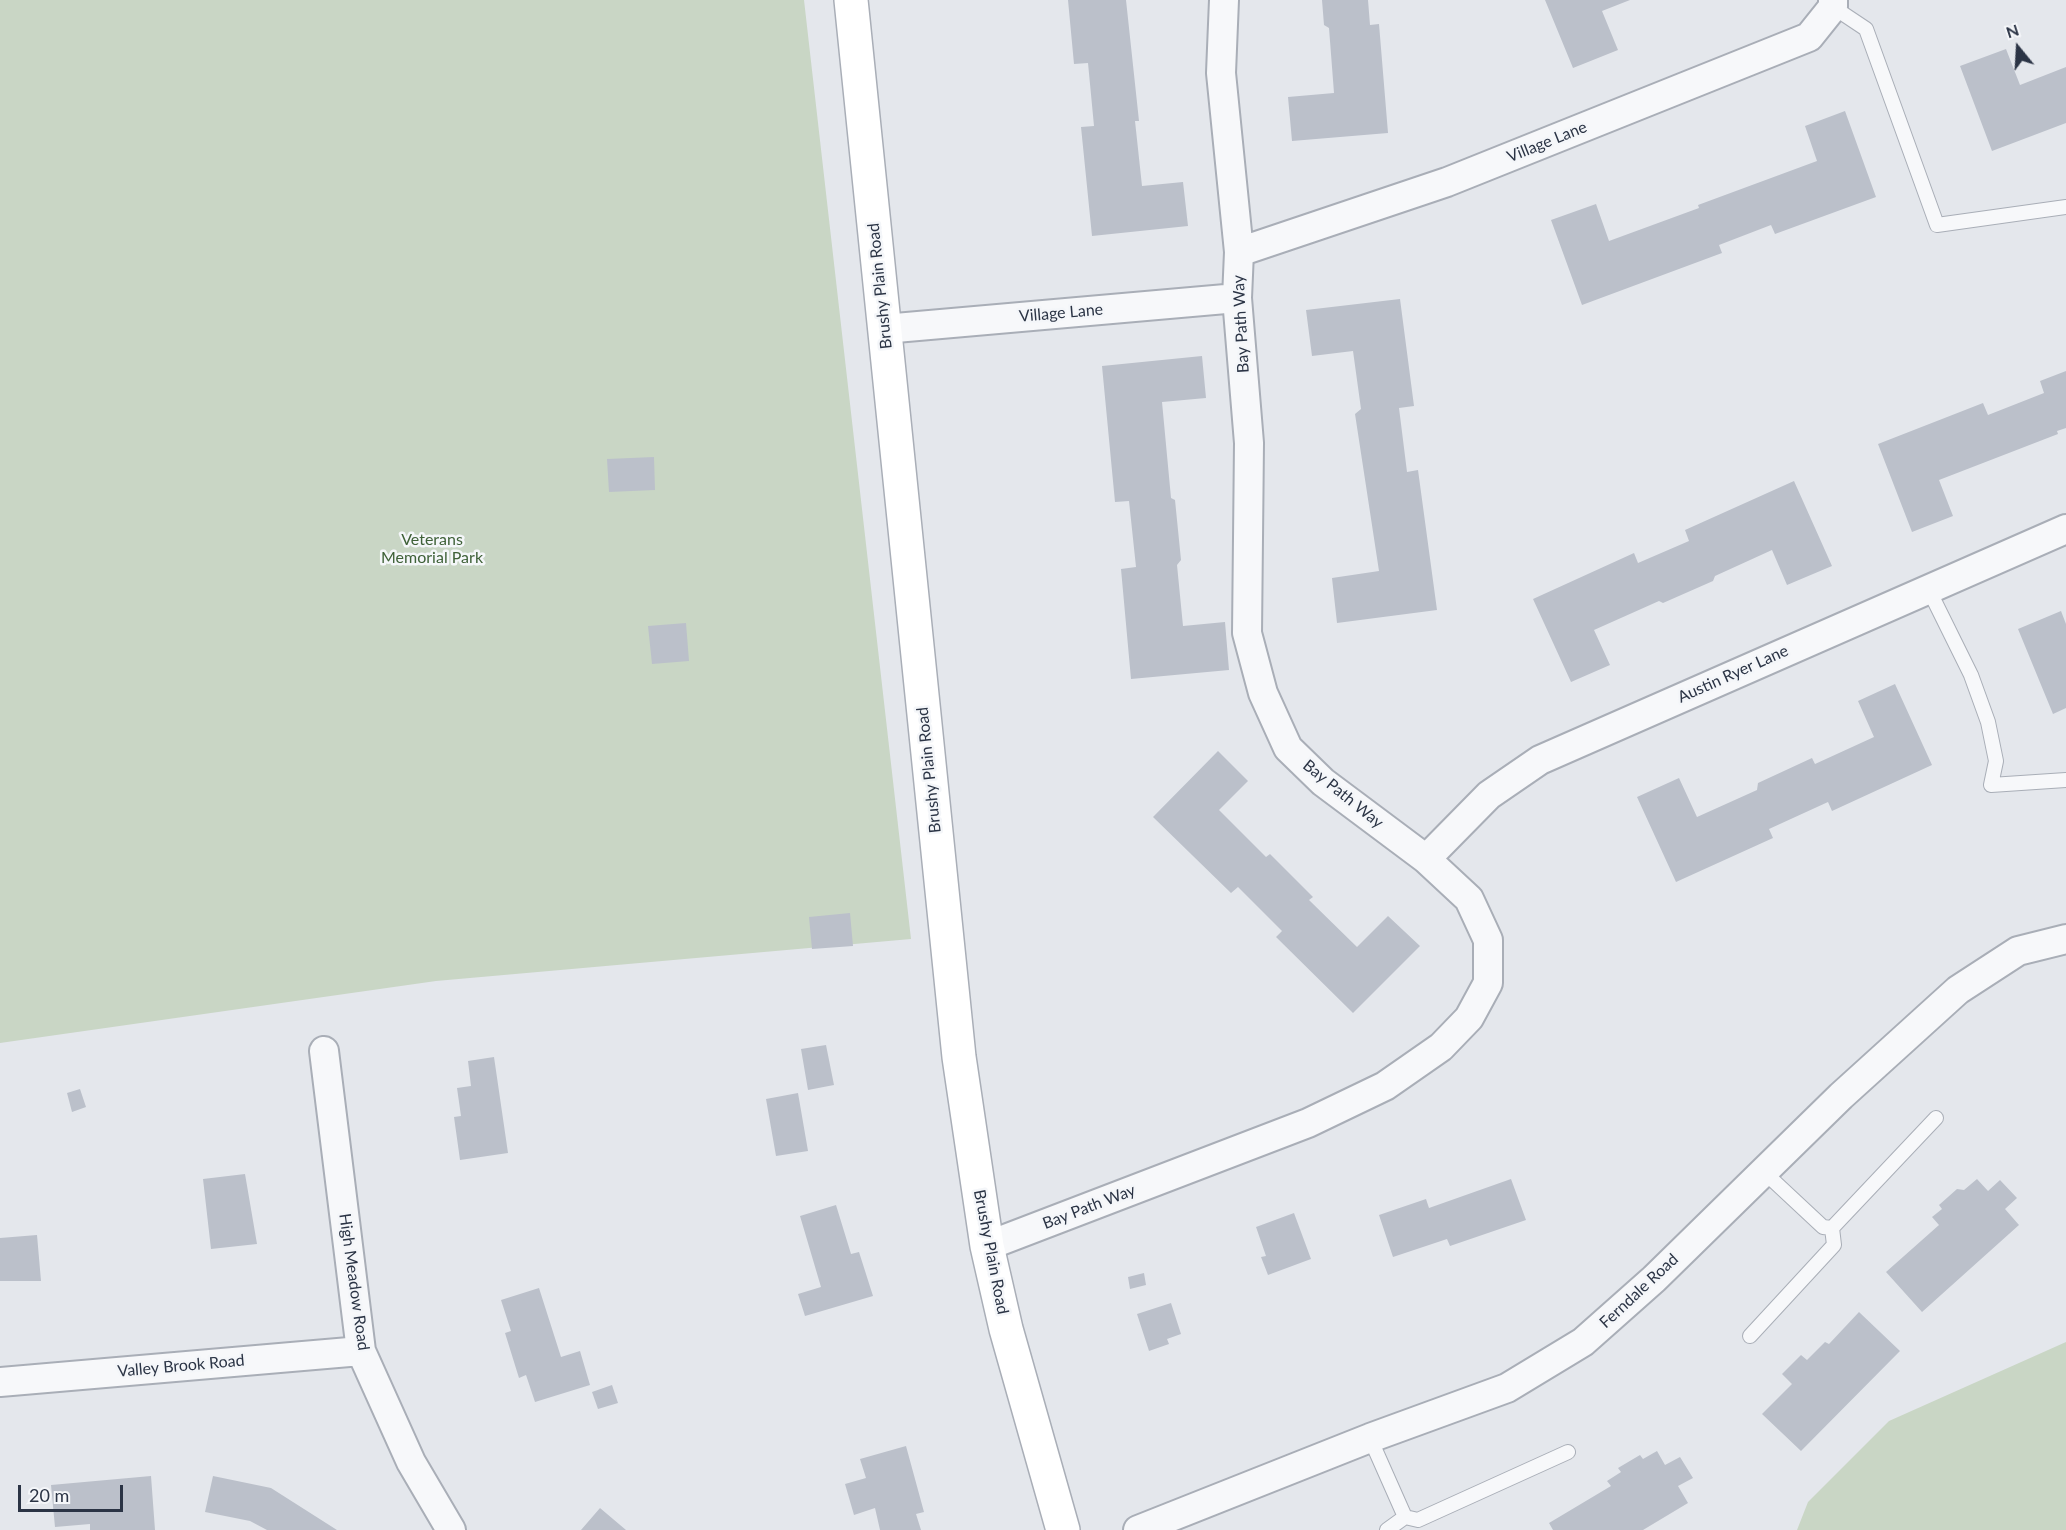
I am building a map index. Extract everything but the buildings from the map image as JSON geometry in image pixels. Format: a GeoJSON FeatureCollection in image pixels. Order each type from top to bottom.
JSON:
{"type":"FeatureCollection","features":[{"type":"Feature","properties":{"kind":"main road","name":"Brushy Plain Road"},"geometry":{"type":"LineString","coordinates":[[851,0],[959,1057],[987,1246],[1006,1329],[1063,1530]]}},
{"type":"Feature","properties":{"kind":"street","name":"Bay Path Way"},"geometry":{"type":"LineString","coordinates":[[987,1246],[1308,1123],[1385,1086],[1441,1047],[1469,1018],[1488,982],[1488,940],[1469,899],[1426,859],[1323,782],[1288,748],[1263,693],[1247,633],[1249,443],[1238,298],[1239,252],[1221,73],[1224,0]]}},
{"type":"Feature","properties":{"kind":"street","name":"Village Lane"},"geometry":{"type":"LineString","coordinates":[[1239,252],[1447,182],[1809,37],[1833,3]]}},
{"type":"Feature","properties":{"kind":"street","name":"Village Lane"},"geometry":{"type":"LineString","coordinates":[[884,329],[1238,298]]}},
{"type":"Feature","properties":{"kind":"street","name":"Austin Ryer Lane"},"geometry":{"type":"LineString","coordinates":[[1426,859],[1489,795],[1540,760],[2066,529]]}},
{"type":"Feature","properties":{"kind":"street","name":"Ferndale Road"},"geometry":{"type":"LineString","coordinates":[[1138,1530],[1370,1438],[1507,1388],[1583,1342],[1654,1279],[1763,1171],[1958,990],[2018,951],[2066,939]]}},
{"type":"Feature","properties":{"kind":"street","name":"High Meadow Road"},"geometry":{"type":"LineString","coordinates":[[324,1051],[361,1351],[411,1462],[451,1530]]}},
{"type":"Feature","properties":{"kind":"street","name":"Valley Brook Road"},"geometry":{"type":"LineString","coordinates":[[0,1382],[361,1351]]}},
{"type":"Feature","properties":{"kind":"lane"},"geometry":{"type":"LineString","coordinates":[[1833,3],[1866,29],[1937,225],[2066,207]]}},
{"type":"Feature","properties":{"kind":"lane"},"geometry":{"type":"LineString","coordinates":[[1928,588],[1971,675],[1988,722],[1996,761],[1991,785],[2066,780]]}},
{"type":"Feature","properties":{"kind":"lane"},"geometry":{"type":"LineString","coordinates":[[1832,1228],[1936,1118]]}},
{"type":"Feature","properties":{"kind":"lane"},"geometry":{"type":"LineString","coordinates":[[1763,1171],[1823,1227],[1832,1228]]}},
{"type":"Feature","properties":{"kind":"lane"},"geometry":{"type":"LineString","coordinates":[[1750,1336],[1834,1245],[1832,1228]]}},
{"type":"Feature","properties":{"kind":"lane"},"geometry":{"type":"LineString","coordinates":[[1370,1438],[1405,1517]]}},
{"type":"Feature","properties":{"kind":"lane"},"geometry":{"type":"LineString","coordinates":[[1387,1530],[1405,1517],[1418,1520],[1568,1452]]}},
{"type":"Feature","properties":{"kind":"green space","name":"Veterans Memorial Park"},"geometry":{"type":"Polygon","coordinates":[[[0,0],[804,0],[911,939],[436,981],[0,1043],[0,0]]]}},
{"type":"Feature","properties":{"kind":"green space"},"geometry":{"type":"Polygon","coordinates":[[[2066,1342],[2066,1530],[1797,1530],[1808,1502],[1889,1421],[2066,1342]]]}}]}
